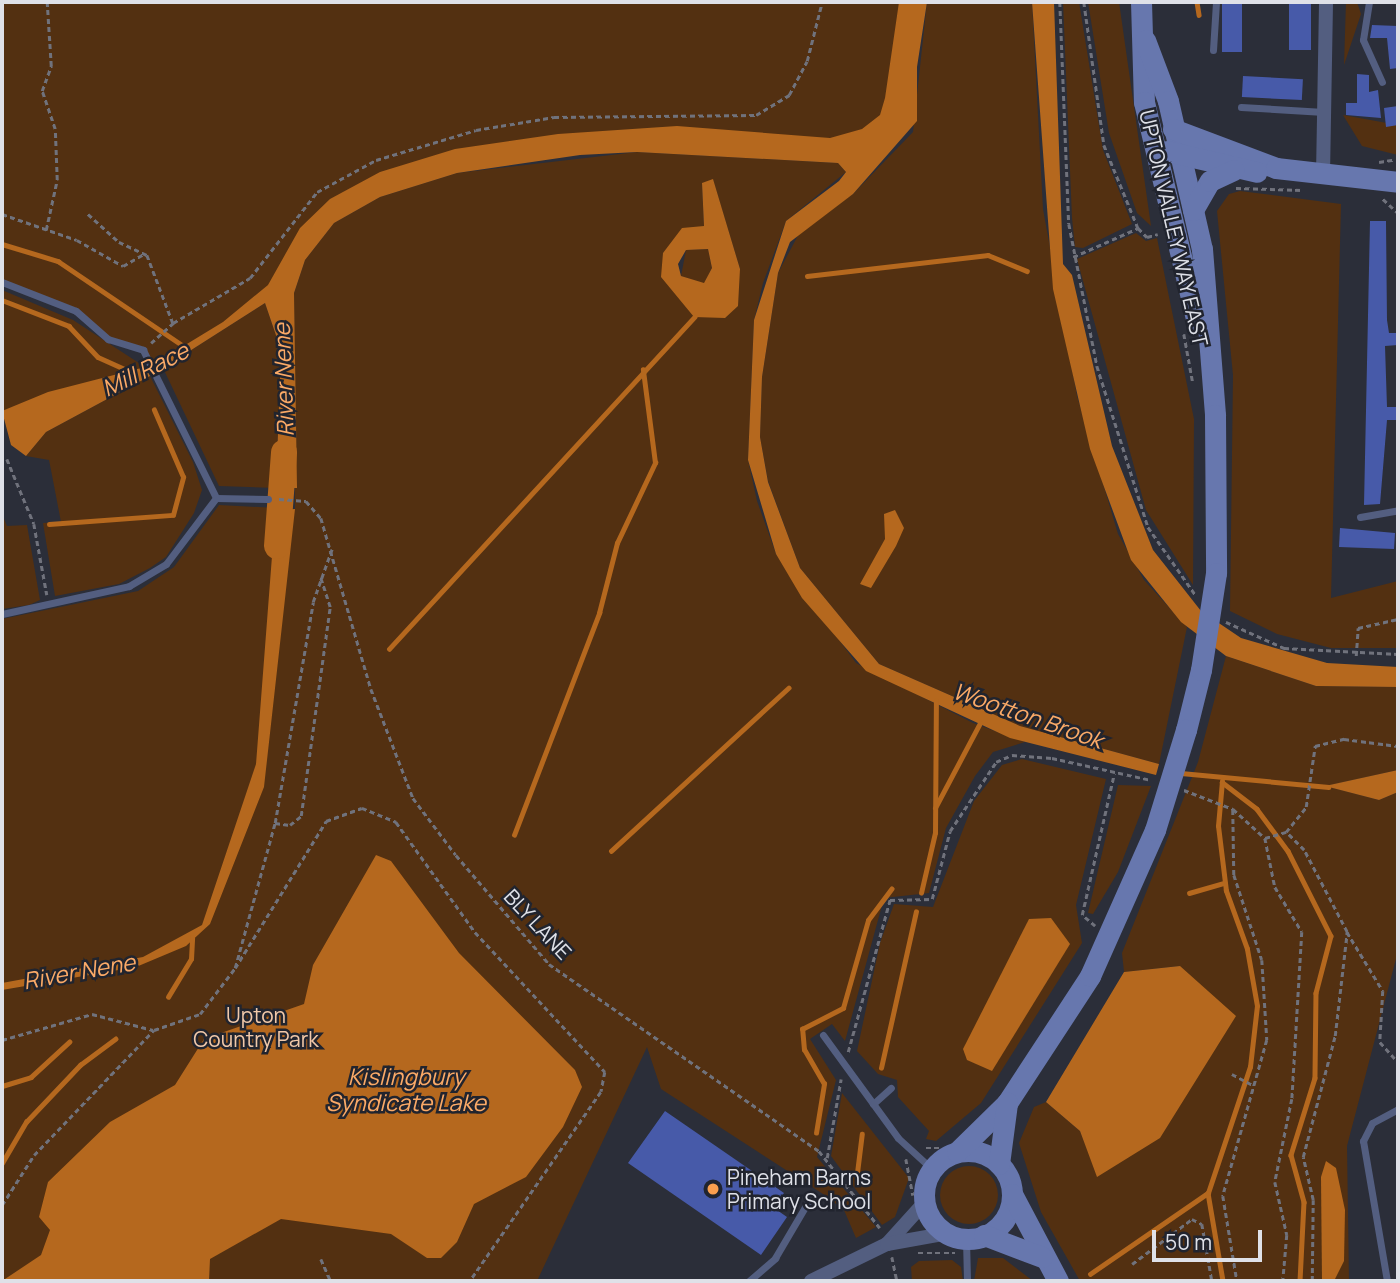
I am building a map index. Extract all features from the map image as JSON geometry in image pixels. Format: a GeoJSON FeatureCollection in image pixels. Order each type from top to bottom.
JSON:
{"type":"FeatureCollection","features":[{"type":"Feature","properties":{"kind":"street","name":"UPTON VALLEY WAY EAST"},"geometry":{"type":"LineString","coordinates":[[1141,2],[1145,40],[1144,102],[1216,415]]}},
{"type":"Feature","properties":{"kind":"street"},"geometry":{"type":"LineString","coordinates":[[1323,176],[1326,2]]}},
{"type":"Feature","properties":{"kind":"street","name":"UPTON VALLEY WAY EAST"},"geometry":{"type":"LineString","coordinates":[[957,1153],[1007,1103],[1110,934],[1155,830],[1186,730],[1201,670],[1216,573],[1216,415],[1193,210],[1176,156],[1173,129],[1145,40]]}},
{"type":"Feature","properties":{"kind":"street"},"geometry":{"type":"LineString","coordinates":[[1173,129],[1276,168],[1323,176],[1398,182]]}},
{"type":"Feature","properties":{"kind":"street"},"geometry":{"type":"LineString","coordinates":[[1152,142],[1176,156],[1234,170],[1276,168]]}},
{"type":"Feature","properties":{"kind":"street"},"geometry":{"type":"LineString","coordinates":[[1193,210],[1210,181],[1234,170]]}},
{"type":"Feature","properties":{"kind":"street","name":"UPTON VALLEY WAY EAST"},"geometry":{"type":"LineString","coordinates":[[999,1164],[1007,1103]]}},
{"type":"Feature","properties":{"kind":"street"},"geometry":{"type":"LineString","coordinates":[[887,1244],[924,1203],[932,1169],[957,1153],[987,1155],[999,1164],[1042,1258],[1058,1281]]}},
{"type":"Feature","properties":{"kind":"street"},"geometry":{"type":"LineString","coordinates":[[811,1281],[887,1244],[966,1236],[1002,1223],[1012,1194]]}},
{"type":"Feature","properties":{"kind":"street"},"geometry":{"type":"LineString","coordinates":[[924,1203],[966,1236],[1042,1258]]}},
{"type":"Feature","properties":{"kind":"lane"},"geometry":{"type":"LineString","coordinates":[[1213,50],[1216,2]]}},
{"type":"Feature","properties":{"kind":"lane"},"geometry":{"type":"LineString","coordinates":[[1369,2],[1363,40],[1382,82]]}},
{"type":"Feature","properties":{"kind":"lane"},"geometry":{"type":"LineString","coordinates":[[1241,107],[1325,112]]}},
{"type":"Feature","properties":{"kind":"lane"},"geometry":{"type":"LineString","coordinates":[[2,282],[76,311],[108,339],[143,350],[164,384],[216,498]]}},
{"type":"Feature","properties":{"kind":"lane"},"geometry":{"type":"LineString","coordinates":[[216,498],[268,499]]}},
{"type":"Feature","properties":{"kind":"lane"},"geometry":{"type":"LineString","coordinates":[[2,614],[129,586],[166,564],[216,498]]}},
{"type":"Feature","properties":{"kind":"lane"},"geometry":{"type":"LineString","coordinates":[[1360,517],[1398,510]]}},
{"type":"Feature","properties":{"kind":"lane"},"geometry":{"type":"LineString","coordinates":[[823,1035],[873,1104],[932,1169]]}},
{"type":"Feature","properties":{"kind":"lane"},"geometry":{"type":"LineString","coordinates":[[873,1104],[891,1088]]}},
{"type":"Feature","properties":{"kind":"lane"},"geometry":{"type":"LineString","coordinates":[[1387,1281],[1363,1141],[1372,1123],[1398,1109]]}},
{"type":"Feature","properties":{"kind":"lane"},"geometry":{"type":"LineString","coordinates":[[749,1281],[775,1258],[804,1214],[811,1197]]}},
{"type":"Feature","properties":{"kind":"lane"},"geometry":{"type":"LineString","coordinates":[[966,1236],[967,1281]]}},
{"type":"Feature","properties":{"kind":"path"},"geometry":{"type":"LineString","coordinates":[[46,230],[57,180],[55,129],[42,91],[51,65],[47,2]]}},
{"type":"Feature","properties":{"kind":"path"},"geometry":{"type":"LineString","coordinates":[[143,350],[173,323],[250,278],[317,192],[410,148],[554,117],[756,115],[789,95],[807,61],[822,2]]}},
{"type":"Feature","properties":{"kind":"path"},"geometry":{"type":"LineString","coordinates":[[1060,2],[1073,257],[1133,490],[1165,555],[1201,600]]}},
{"type":"Feature","properties":{"kind":"path"},"geometry":{"type":"LineString","coordinates":[[1084,2],[1104,145],[1138,228],[1147,237],[1163,233],[1166,246]]}},
{"type":"Feature","properties":{"kind":"path"},"geometry":{"type":"LineString","coordinates":[[1378,194],[1398,213]]}},
{"type":"Feature","properties":{"kind":"path"},"geometry":{"type":"LineString","coordinates":[[88,214],[155,265],[173,323]]}},
{"type":"Feature","properties":{"kind":"path"},"geometry":{"type":"LineString","coordinates":[[2,215],[46,230],[123,266],[144,254]]}},
{"type":"Feature","properties":{"kind":"path"},"geometry":{"type":"LineString","coordinates":[[1073,257],[1138,228]]}},
{"type":"Feature","properties":{"kind":"path"},"geometry":{"type":"LineString","coordinates":[[1181,322],[1194,386]]}},
{"type":"Feature","properties":{"kind":"path"},"geometry":{"type":"LineString","coordinates":[[7,459],[34,524],[49,605]]}},
{"type":"Feature","properties":{"kind":"path","name":"BLY LANE"},"geometry":{"type":"LineString","coordinates":[[268,499],[306,501],[321,518],[371,688],[413,797],[456,855],[549,964],[827,1158],[887,1244],[897,1281]]}},
{"type":"Feature","properties":{"kind":"path"},"geometry":{"type":"LineString","coordinates":[[235,968],[275,823],[320,575],[332,549]]}},
{"type":"Feature","properties":{"kind":"path"},"geometry":{"type":"LineString","coordinates":[[275,823],[290,825],[301,816],[330,607],[320,575]]}},
{"type":"Feature","properties":{"kind":"path"},"geometry":{"type":"LineString","coordinates":[[1217,614],[1225,621],[1284,648],[1356,656],[1398,654]]}},
{"type":"Feature","properties":{"kind":"path"},"geometry":{"type":"LineString","coordinates":[[1356,656],[1358,628],[1398,619]]}},
{"type":"Feature","properties":{"kind":"path"},"geometry":{"type":"LineString","coordinates":[[1265,838],[1286,832],[1306,807],[1310,758],[1315,746],[1329,740],[1398,746]]}},
{"type":"Feature","properties":{"kind":"path"},"geometry":{"type":"LineString","coordinates":[[827,1158],[844,1067],[890,901],[932,899],[950,831],[996,762],[1012,755],[1052,758],[1114,774],[1082,915],[1110,934]]}},
{"type":"Feature","properties":{"kind":"path"},"geometry":{"type":"LineString","coordinates":[[1213,801],[1233,809],[1265,838],[1275,887],[1302,932],[1292,1099],[1275,1182],[1287,1236],[1283,1281]]}},
{"type":"Feature","properties":{"kind":"path"},"geometry":{"type":"LineString","coordinates":[[2,1205],[34,1155],[154,1030],[200,1014],[235,968],[326,821],[362,808],[396,822],[475,932],[605,1072],[601,1091],[470,1281]]}},
{"type":"Feature","properties":{"kind":"path"},"geometry":{"type":"LineString","coordinates":[[1233,809],[1234,875],[1262,960],[1267,1040],[1223,1196],[1237,1281]]}},
{"type":"Feature","properties":{"kind":"path"},"geometry":{"type":"LineString","coordinates":[[1286,832],[1304,850],[1347,932],[1383,991],[1380,1042],[1398,1062]]}},
{"type":"Feature","properties":{"kind":"path"},"geometry":{"type":"LineString","coordinates":[[1312,1281],[1313,1200],[1303,1157],[1335,1036],[1347,932]]}},
{"type":"Feature","properties":{"kind":"path"},"geometry":{"type":"LineString","coordinates":[[2,1040],[92,1014],[154,1030]]}},
{"type":"Feature","properties":{"kind":"path"},"geometry":{"type":"LineString","coordinates":[[1232,1074],[1253,1085]]}},
{"type":"Feature","properties":{"kind":"path"},"geometry":{"type":"LineString","coordinates":[[1132,1264],[1192,1219],[1202,1224],[1212,1281]]}},
{"type":"Feature","properties":{"kind":"path"},"geometry":{"type":"LineString","coordinates":[[321,1259],[331,1281]]}},
{"type":"Feature","properties":{"kind":"green space"},"geometry":{"type":"Polygon","coordinates":[[[2,2],[912,2],[889,122],[870,148],[682,140],[446,164],[312,227],[273,287],[227,327],[154,368],[143,350],[108,339],[76,311],[2,282],[2,2]]]}},
{"type":"Feature","properties":{"kind":"green space"},"geometry":{"type":"Polygon","coordinates":[[[927,2],[1032,2],[1043,209],[1077,396],[1118,534],[1144,580],[1187,627],[1159,764],[1020,726],[879,664],[800,568],[768,481],[760,437],[762,377],[778,273],[803,226],[853,194],[913,132],[927,2]]]}},
{"type":"Feature","properties":{"kind":"green space"},"geometry":{"type":"Polygon","coordinates":[[[1063,2],[1079,2],[1103,150],[1132,224],[1083,248],[1075,247],[1072,218],[1063,2]]]}},
{"type":"Feature","properties":{"kind":"green space"},"geometry":{"type":"Polygon","coordinates":[[[1088,2],[1119,2],[1151,226],[1137,213],[1109,133],[1088,2]]]}},
{"type":"Feature","properties":{"kind":"green space"},"geometry":{"type":"Polygon","coordinates":[[[1346,2],[1357,2],[1361,14],[1344,65],[1346,2]]]}},
{"type":"Feature","properties":{"kind":"green space"},"geometry":{"type":"Polygon","coordinates":[[[1343,115],[1398,125],[1398,155],[1362,146],[1343,115]]]}},
{"type":"Feature","properties":{"kind":"green space","name":"Upton Country Park"},"geometry":{"type":"Polygon","coordinates":[[[637,152],[838,163],[846,172],[786,221],[763,283],[754,320],[748,460],[757,501],[776,554],[856,663],[973,723],[1025,742],[993,752],[975,776],[946,828],[929,893],[884,898],[845,1041],[832,1024],[810,1039],[836,1080],[817,1157],[876,1227],[856,1238],[844,1210],[661,1089],[647,1047],[537,1281],[2,1281],[2,619],[138,591],[174,567],[219,505],[295,509],[294,293],[305,260],[334,223],[380,197],[457,173],[637,152]],[[713,180],[702,184],[704,226],[663,253],[694,317],[740,269],[713,180]]]}},
{"type":"Feature","properties":{"kind":"green space"},"geometry":{"type":"Polygon","coordinates":[[[1240,191],[1341,204],[1331,598],[1398,581],[1398,648],[1331,648],[1277,634],[1230,611],[1233,375],[1217,211],[1229,194],[1240,191]]]}},
{"type":"Feature","properties":{"kind":"green space"},"geometry":{"type":"Polygon","coordinates":[[[1136,233],[1146,241],[1157,238],[1194,419],[1193,585],[1146,510],[1077,259],[1136,233]]]}},
{"type":"Feature","properties":{"kind":"green space"},"geometry":{"type":"Polygon","coordinates":[[[708,249],[712,268],[704,284],[681,276],[686,250],[708,249]]]}},
{"type":"Feature","properties":{"kind":"green space"},"geometry":{"type":"Polygon","coordinates":[[[2,290],[73,320],[145,367],[2,411],[2,290]]]}},
{"type":"Feature","properties":{"kind":"green space"},"geometry":{"type":"Polygon","coordinates":[[[265,303],[281,350],[276,488],[219,486],[163,368],[265,303]]]}},
{"type":"Feature","properties":{"kind":"green space"},"geometry":{"type":"Polygon","coordinates":[[[150,376],[193,462],[202,490],[194,513],[166,557],[150,568],[119,584],[55,596],[43,523],[61,522],[49,460],[26,456],[46,432],[150,376]]]}},
{"type":"Feature","properties":{"kind":"green space"},"geometry":{"type":"Polygon","coordinates":[[[2,514],[7,526],[27,525],[40,600],[29,605],[2,609],[2,514]]]}},
{"type":"Feature","properties":{"kind":"green space"},"geometry":{"type":"Polygon","coordinates":[[[1226,656],[1316,686],[1398,687],[1398,770],[1326,786],[1379,800],[1398,792],[1398,951],[1347,1146],[1349,1281],[1080,1281],[1041,1212],[1019,1143],[1034,1107],[1046,1102],[1080,1131],[1098,1176],[1180,966],[1124,972],[1122,953],[1198,762],[1226,656]]]}},
{"type":"Feature","properties":{"kind":"green space"},"geometry":{"type":"Polygon","coordinates":[[[1022,759],[1106,779],[1076,905],[1082,943],[981,1103],[936,1141],[926,1139],[929,1131],[898,1097],[897,1080],[878,1074],[857,1051],[880,943],[894,904],[933,907],[974,801],[1002,765],[1022,759]]]}},
{"type":"Feature","properties":{"kind":"green space"},"geometry":{"type":"Polygon","coordinates":[[[1118,785],[1151,786],[1118,872],[1093,914],[1088,913],[1118,785]]]}},
{"type":"Feature","properties":{"kind":"green space"},"geometry":{"type":"Polygon","coordinates":[[[842,1093],[909,1178],[895,1217],[882,1225],[831,1156],[842,1093]]]}},
{"type":"Feature","properties":{"kind":"green space"},"geometry":{"type":"Polygon","coordinates":[[[969,1166],[980,1168],[993,1179],[998,1195],[996,1206],[985,1219],[969,1224],[958,1222],[945,1211],[940,1195],[942,1184],[953,1171],[969,1166]]]}},
{"type":"Feature","properties":{"kind":"green space"},"geometry":{"type":"Polygon","coordinates":[[[978,1258],[1003,1258],[1033,1281],[974,1281],[978,1258]]]}},
{"type":"Feature","properties":{"kind":"green space"},"geometry":{"type":"Polygon","coordinates":[[[952,1260],[961,1267],[963,1281],[912,1281],[911,1267],[919,1261],[952,1260]]]}},
{"type":"Feature","properties":{"kind":"water"},"geometry":{"type":"Polygon","coordinates":[[[899,2],[927,2],[917,67],[917,121],[853,194],[790,242],[778,273],[762,377],[760,437],[768,482],[800,568],[879,664],[1020,726],[1159,764],[1156,775],[1010,738],[866,671],[802,598],[776,554],[748,460],[754,320],[786,221],[839,181],[846,172],[838,163],[637,152],[580,155],[457,173],[380,197],[334,223],[305,260],[294,293],[297,488],[276,488],[281,350],[265,303],[163,368],[159,361],[223,322],[268,285],[300,228],[330,199],[380,172],[455,149],[558,134],[677,126],[830,138],[862,129],[880,115],[885,98],[899,2]]]}},
{"type":"Feature","properties":{"kind":"water"},"geometry":{"type":"Polygon","coordinates":[[[1032,2],[1054,2],[1063,264],[1072,275],[1112,446],[1153,550],[1201,611],[1241,638],[1327,663],[1398,667],[1398,687],[1316,686],[1226,656],[1181,622],[1131,560],[1090,449],[1053,289],[1032,2]]]}},
{"type":"Feature","properties":{"kind":"water"},"geometry":{"type":"Polygon","coordinates":[[[713,179],[740,269],[738,306],[725,318],[694,317],[661,277],[663,253],[682,228],[704,226],[702,183],[713,179]],[[708,249],[686,250],[678,264],[681,276],[704,283],[712,268],[708,249]]]}},
{"type":"Feature","properties":{"kind":"water","name":"Mill Race"},"geometry":{"type":"Polygon","coordinates":[[[145,367],[150,376],[46,432],[26,456],[11,445],[2,411],[48,392],[145,367]]]}},
{"type":"Feature","properties":{"kind":"water"},"geometry":{"type":"Polygon","coordinates":[[[295,509],[264,787],[210,924],[186,946],[136,967],[2,990],[2,983],[143,957],[202,925],[256,764],[273,543],[269,511],[295,509]]]}},
{"type":"Feature","properties":{"kind":"water"},"geometry":{"type":"Polygon","coordinates":[[[895,510],[904,528],[896,546],[871,588],[860,584],[885,539],[884,514],[895,510]]]}},
{"type":"Feature","properties":{"kind":"water"},"geometry":{"type":"Polygon","coordinates":[[[1398,770],[1398,792],[1379,800],[1325,786],[1398,770]]]}},
{"type":"Feature","properties":{"kind":"water","name":"Kislingbury Syndicate Lake"},"geometry":{"type":"Polygon","coordinates":[[[376,855],[391,861],[459,953],[575,1070],[582,1087],[563,1127],[526,1177],[474,1204],[457,1242],[441,1258],[427,1258],[391,1234],[281,1219],[210,1259],[209,1281],[2,1281],[41,1255],[50,1230],[39,1217],[48,1182],[110,1122],[175,1085],[204,1039],[304,1004],[313,965],[376,855]]]}},
{"type":"Feature","properties":{"kind":"water"},"geometry":{"type":"Polygon","coordinates":[[[1051,918],[1070,944],[992,1071],[967,1060],[963,1049],[1029,919],[1051,918]]]}},
{"type":"Feature","properties":{"kind":"water"},"geometry":{"type":"Polygon","coordinates":[[[1180,966],[1236,1016],[1160,1138],[1097,1177],[1080,1131],[1046,1102],[1124,972],[1180,966]]]}},
{"type":"Feature","properties":{"kind":"water"},"geometry":{"type":"Polygon","coordinates":[[[1326,1161],[1336,1168],[1345,1210],[1344,1261],[1334,1281],[1322,1281],[1321,1177],[1326,1161]]]}},
{"type":"Feature","properties":{"kind":"building"},"geometry":{"type":"Polygon","coordinates":[[[1222,2],[1242,2],[1242,52],[1222,52],[1222,2]]]}},
{"type":"Feature","properties":{"kind":"building"},"geometry":{"type":"Polygon","coordinates":[[[1289,2],[1311,2],[1311,50],[1289,50],[1289,2]]]}},
{"type":"Feature","properties":{"kind":"building"},"geometry":{"type":"Polygon","coordinates":[[[1372,25],[1398,26],[1398,68],[1390,69],[1387,38],[1370,38],[1372,25]]]}},
{"type":"Feature","properties":{"kind":"building"},"geometry":{"type":"Polygon","coordinates":[[[1357,74],[1369,75],[1369,92],[1378,90],[1381,118],[1346,115],[1346,103],[1357,103],[1357,74]]]}},
{"type":"Feature","properties":{"kind":"building"},"geometry":{"type":"Polygon","coordinates":[[[1243,76],[1303,79],[1302,100],[1242,97],[1243,76]]]}},
{"type":"Feature","properties":{"kind":"building"},"geometry":{"type":"Polygon","coordinates":[[[1398,106],[1398,125],[1386,127],[1384,108],[1398,106]]]}},
{"type":"Feature","properties":{"kind":"building"},"geometry":{"type":"Polygon","coordinates":[[[1370,221],[1386,221],[1387,320],[1389,333],[1398,333],[1398,345],[1385,346],[1387,407],[1398,407],[1398,420],[1387,420],[1380,504],[1364,505],[1370,221]]]}},
{"type":"Feature","properties":{"kind":"building"},"geometry":{"type":"Polygon","coordinates":[[[1340,528],[1395,533],[1394,549],[1339,547],[1340,528]]]}},
{"type":"Feature","properties":{"kind":"building"},"geometry":{"type":"Polygon","coordinates":[[[665,1111],[784,1193],[774,1208],[787,1217],[761,1255],[628,1163],[665,1111]]]}},
{"type":"Feature","properties":{"kind":"waterway"},"geometry":{"type":"LineString","coordinates":[[1197,2],[1199,15]]}},
{"type":"Feature","properties":{"kind":"waterway","name":"Mill Race"},"geometry":{"type":"LineString","coordinates":[[2,244],[58,261],[188,349]]}},
{"type":"Feature","properties":{"kind":"waterway"},"geometry":{"type":"LineString","coordinates":[[807,276],[988,255],[1027,271]]}},
{"type":"Feature","properties":{"kind":"waterway","name":"Mill Race"},"geometry":{"type":"LineString","coordinates":[[2,300],[69,326],[98,357],[138,375]]}},
{"type":"Feature","properties":{"kind":"waterway"},"geometry":{"type":"LineString","coordinates":[[389,649],[694,317]]}},
{"type":"Feature","properties":{"kind":"waterway"},"geometry":{"type":"LineString","coordinates":[[514,835],[599,613],[617,543],[655,463],[643,370]]}},
{"type":"Feature","properties":{"kind":"waterway"},"geometry":{"type":"LineString","coordinates":[[49,524],[173,515],[183,477],[154,410]]}},
{"type":"Feature","properties":{"kind":"waterway","name":"River Nene"},"geometry":{"type":"LineString","coordinates":[[277,546],[284,452]]}},
{"type":"Feature","properties":{"kind":"waterway"},"geometry":{"type":"LineString","coordinates":[[611,851],[788,688]]}},
{"type":"Feature","properties":{"kind":"waterway"},"geometry":{"type":"LineString","coordinates":[[921,893],[935,833],[936,701]]}},
{"type":"Feature","properties":{"kind":"waterway"},"geometry":{"type":"LineString","coordinates":[[935,808],[980,723]]}},
{"type":"Feature","properties":{"kind":"waterway","name":"Wootton Brook"},"geometry":{"type":"LineString","coordinates":[[1181,773],[1328,787]]}},
{"type":"Feature","properties":{"kind":"waterway"},"geometry":{"type":"LineString","coordinates":[[1090,1274],[1208,1193],[1250,1067],[1257,1006],[1247,949],[1226,891],[1218,826],[1222,781]]}},
{"type":"Feature","properties":{"kind":"waterway"},"geometry":{"type":"LineString","coordinates":[[1222,782],[1257,809],[1288,851],[1331,936],[1316,993],[1315,1078],[1291,1155],[1304,1202],[1300,1281]]}},
{"type":"Feature","properties":{"kind":"waterway"},"geometry":{"type":"LineString","coordinates":[[1189,893],[1225,883]]}},
{"type":"Feature","properties":{"kind":"waterway"},"geometry":{"type":"LineString","coordinates":[[816,1133],[824,1084],[804,1050],[802,1029],[843,1008],[868,920],[891,889]]}},
{"type":"Feature","properties":{"kind":"waterway"},"geometry":{"type":"LineString","coordinates":[[881,1068],[916,912]]}},
{"type":"Feature","properties":{"kind":"waterway"},"geometry":{"type":"LineString","coordinates":[[168,997],[191,959],[192,938]]}},
{"type":"Feature","properties":{"kind":"waterway"},"geometry":{"type":"LineString","coordinates":[[2,1163],[26,1122],[80,1065],[115,1039]]}},
{"type":"Feature","properties":{"kind":"waterway"},"geometry":{"type":"LineString","coordinates":[[2,1086],[31,1077],[69,1042]]}},
{"type":"Feature","properties":{"kind":"waterway"},"geometry":{"type":"LineString","coordinates":[[857,1173],[862,1134]]}},
{"type":"Feature","properties":{"kind":"waterway"},"geometry":{"type":"LineString","coordinates":[[1208,1193],[1223,1281]]}},
{"type":"Feature","properties":{"kind":"place","name":"Pineham Barns Primary School"},"geometry":{"type":"Point","coordinates":[713,1189]}}]}
